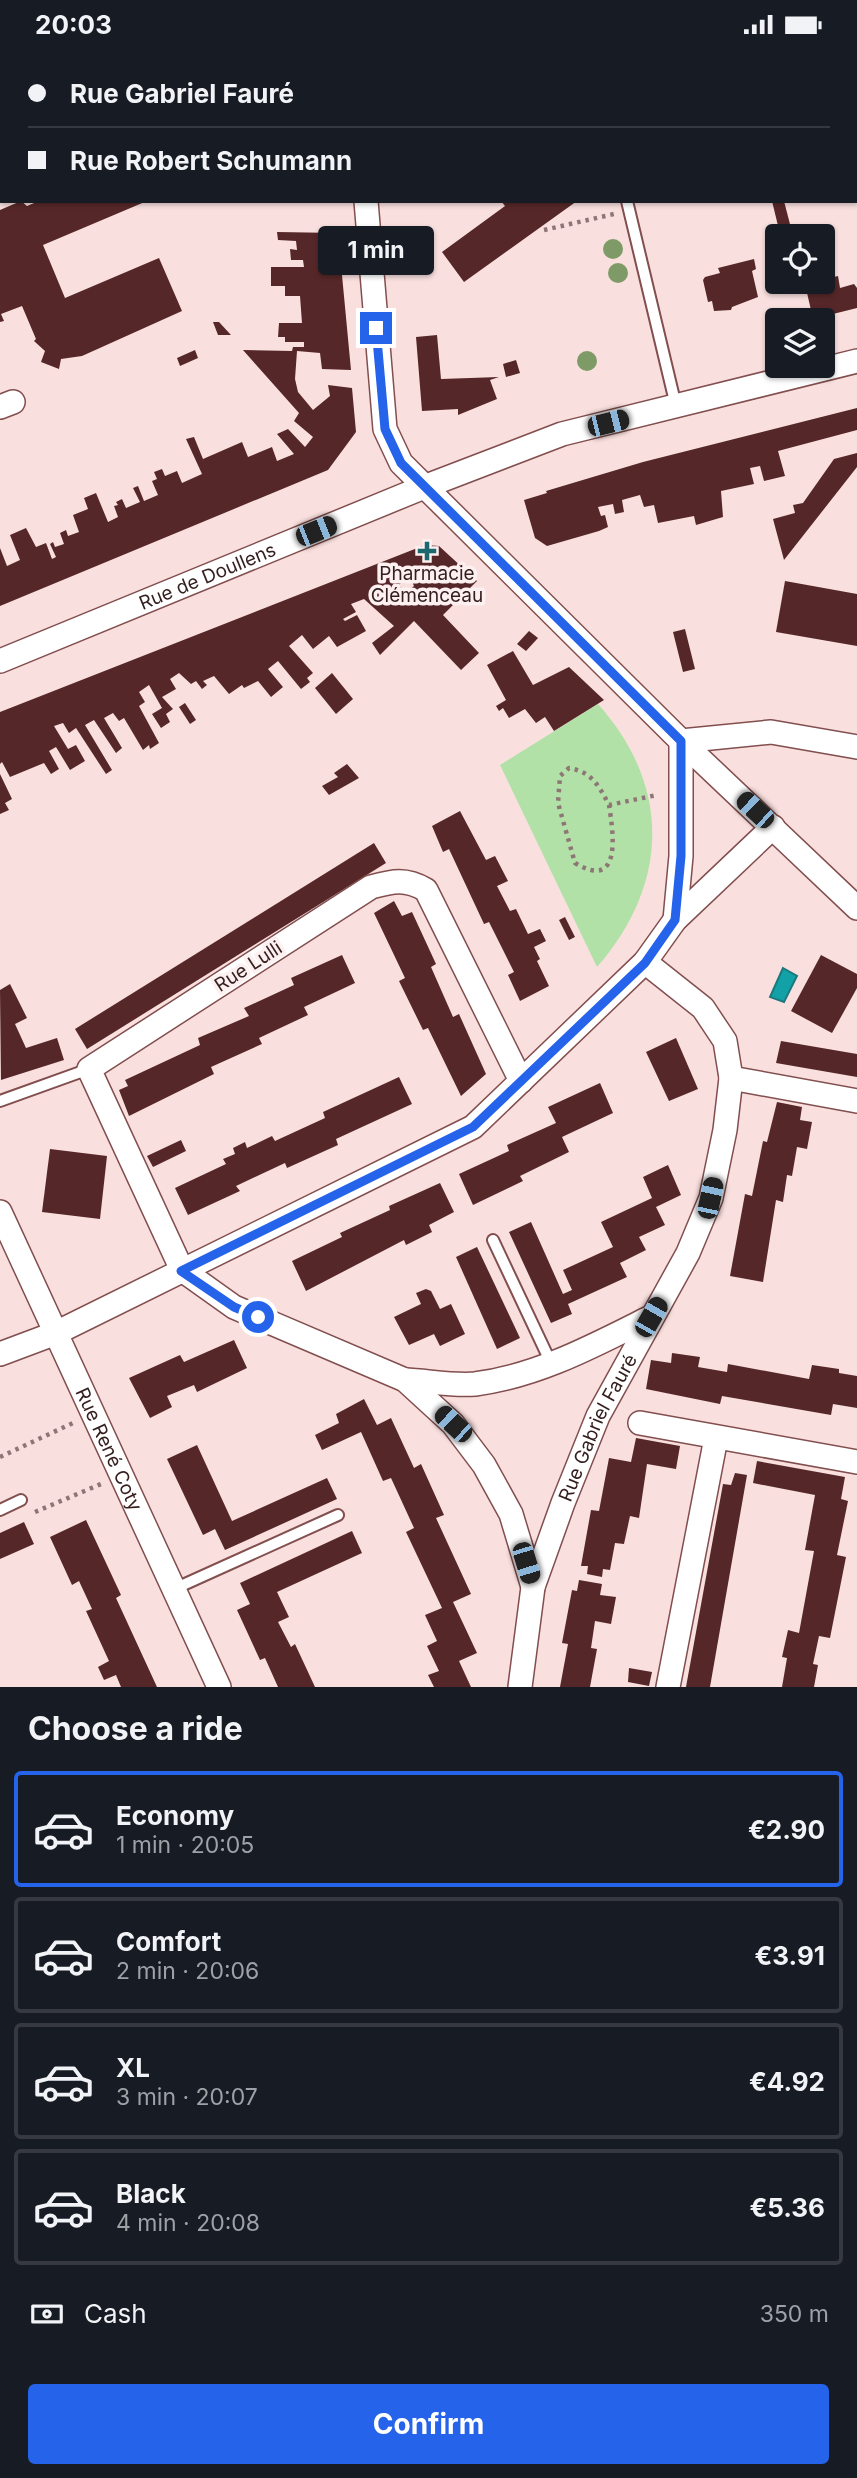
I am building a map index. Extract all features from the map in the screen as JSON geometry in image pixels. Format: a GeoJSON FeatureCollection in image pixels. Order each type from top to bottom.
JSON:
{"type":"FeatureCollection","features":[{"type":"Feature","properties":{"kind":"street"},"geometry":{"type":"LineString","coordinates":[[366,203],[385,429],[401,463],[681,741],[857,908]]}},
{"type":"Feature","properties":{"kind":"street","name":"Rue de Doullens"},"geometry":{"type":"LineString","coordinates":[[0,661],[424,487],[562,435],[857,361]]}},
{"type":"Feature","properties":{"kind":"street"},"geometry":{"type":"LineString","coordinates":[[681,741],[771,733],[857,747]]}},
{"type":"Feature","properties":{"kind":"street"},"geometry":{"type":"LineString","coordinates":[[675,920],[681,856],[681,741]]}},
{"type":"Feature","properties":{"kind":"street"},"geometry":{"type":"LineString","coordinates":[[0,1355],[55,1333],[473,1127],[645,963],[675,920],[773,827]]}},
{"type":"Feature","properties":{"kind":"street","name":"Rue Lulli"},"geometry":{"type":"LineString","coordinates":[[89,1069],[371,887],[396,880],[413,882],[426,890],[521,1081]]}},
{"type":"Feature","properties":{"kind":"street"},"geometry":{"type":"LineString","coordinates":[[645,963],[704,1008],[725,1041],[731,1078],[725,1130],[710,1198],[688,1253],[651,1317]]}},
{"type":"Feature","properties":{"kind":"street"},"geometry":{"type":"LineString","coordinates":[[89,1069],[181,1271]]}},
{"type":"Feature","properties":{"kind":"street"},"geometry":{"type":"LineString","coordinates":[[731,1078],[857,1101]]}},
{"type":"Feature","properties":{"kind":"street","name":"Rue René Coty"},"geometry":{"type":"LineString","coordinates":[[0,1212],[219,1687]]}},
{"type":"Feature","properties":{"kind":"street","name":"Rue Gabriel Fauré"},"geometry":{"type":"LineString","coordinates":[[181,1271],[234,1307],[405,1380],[453,1424],[484,1465],[511,1514],[533,1587]]}},
{"type":"Feature","properties":{"kind":"street","name":"Rue Gabriel Fauré"},"geometry":{"type":"LineString","coordinates":[[405,1380],[473,1384],[515,1376],[551,1363],[651,1317]]}},
{"type":"Feature","properties":{"kind":"street","name":"Rue Gabriel Fauré"},"geometry":{"type":"LineString","coordinates":[[520,1687],[533,1587],[597,1416],[651,1317]]}},
{"type":"Feature","properties":{"kind":"street"},"geometry":{"type":"LineString","coordinates":[[640,1423],[857,1462]]}},
{"type":"Feature","properties":{"kind":"street"},"geometry":{"type":"LineString","coordinates":[[668,1687],[716,1438]]}},
{"type":"Feature","properties":{"kind":"lane"},"geometry":{"type":"LineString","coordinates":[[628,206],[676,406]]}},
{"type":"Feature","properties":{"kind":"lane"},"geometry":{"type":"LineString","coordinates":[[0,1101],[89,1069]]}},
{"type":"Feature","properties":{"kind":"lane"},"geometry":{"type":"LineString","coordinates":[[493,1240],[551,1363]]}},
{"type":"Feature","properties":{"kind":"lane"},"geometry":{"type":"LineString","coordinates":[[0,1510],[20,1500]]}},
{"type":"Feature","properties":{"kind":"lane"},"geometry":{"type":"LineString","coordinates":[[174,1589],[338,1515]]}},
{"type":"Feature","properties":{"kind":"path"},"geometry":{"type":"LineString","coordinates":[[544,230],[628,206]]}},
{"type":"Feature","properties":{"kind":"path"},"geometry":{"type":"LineString","coordinates":[[569,768],[582,770],[597,782],[609,805],[615,841],[611,861],[600,870],[588,871],[575,863],[558,803],[559,776],[569,768]]}},
{"type":"Feature","properties":{"kind":"path"},"geometry":{"type":"LineString","coordinates":[[609,805],[682,789]]}},
{"type":"Feature","properties":{"kind":"path"},"geometry":{"type":"LineString","coordinates":[[0,1457],[93,1413]]}},
{"type":"Feature","properties":{"kind":"path"},"geometry":{"type":"LineString","coordinates":[[20,1500],[34,1512],[122,1476]]}},
{"type":"Feature","properties":{"kind":"green space"},"geometry":{"type":"Polygon","coordinates":[[[598,704],[622,736],[639,768],[649,802],[652,835],[648,869],[638,903],[621,935],[597,967],[500,765],[598,704]]]}},
{"type":"Feature","properties":{"kind":"water"},"geometry":{"type":"Polygon","coordinates":[[[783,968],[797,976],[784,1002],[770,997],[783,968]]]}},
{"type":"Feature","properties":{"kind":"building"},"geometry":{"type":"Polygon","coordinates":[[[16,203],[27,206],[34,203],[142,203],[43,245],[65,298],[159,258],[182,311],[82,356],[61,359],[59,369],[41,362],[45,351],[34,341],[36,339],[22,306],[1,314],[4,321],[0,322],[0,210],[16,203]]]}},
{"type":"Feature","properties":{"kind":"building"},"geometry":{"type":"Polygon","coordinates":[[[503,203],[574,203],[464,282],[442,252],[505,206],[503,203]]]}},
{"type":"Feature","properties":{"kind":"building"},"geometry":{"type":"Polygon","coordinates":[[[772,203],[785,203],[790,224],[778,224],[772,203]]]}},
{"type":"Feature","properties":{"kind":"building"},"geometry":{"type":"Polygon","coordinates":[[[277,232],[338,233],[351,370],[322,369],[320,353],[297,351],[295,379],[298,392],[313,410],[330,396],[328,385],[352,388],[356,432],[328,470],[0,606],[0,548],[7,566],[20,560],[10,535],[26,528],[36,547],[46,543],[52,559],[56,557],[50,544],[53,542],[55,547],[64,544],[60,533],[66,530],[68,536],[79,532],[73,515],[88,509],[84,498],[96,493],[108,522],[118,517],[114,506],[118,505],[116,502],[122,499],[126,508],[140,502],[133,488],[138,486],[144,501],[158,495],[152,481],[157,479],[154,472],[162,469],[165,476],[177,471],[182,483],[202,474],[186,439],[194,437],[203,459],[242,442],[248,457],[272,447],[277,461],[294,454],[277,434],[288,429],[305,447],[313,437],[294,421],[299,413],[243,350],[292,351],[293,347],[304,347],[304,342],[285,342],[285,337],[278,337],[279,323],[302,323],[300,296],[285,296],[285,286],[271,286],[271,267],[304,267],[303,260],[291,260],[290,249],[297,250],[296,241],[278,240],[277,232]]]}},
{"type":"Feature","properties":{"kind":"building"},"geometry":{"type":"Polygon","coordinates":[[[754,259],[756,269],[752,271],[758,297],[732,307],[731,310],[714,311],[712,301],[708,302],[703,280],[705,277],[720,273],[718,268],[754,259]]]}},
{"type":"Feature","properties":{"kind":"building"},"geometry":{"type":"Polygon","coordinates":[[[838,276],[840,288],[854,284],[857,288],[857,308],[835,314],[835,308],[810,308],[807,294],[835,294],[835,277],[838,276]]]}},
{"type":"Feature","properties":{"kind":"building"},"geometry":{"type":"Polygon","coordinates":[[[213,322],[219,322],[231,335],[218,335],[213,322]]]}},
{"type":"Feature","properties":{"kind":"building"},"geometry":{"type":"Polygon","coordinates":[[[437,335],[441,379],[499,377],[490,380],[497,399],[458,415],[458,409],[422,411],[416,337],[437,335]]]}},
{"type":"Feature","properties":{"kind":"building"},"geometry":{"type":"Polygon","coordinates":[[[195,350],[198,358],[180,366],[177,358],[195,350]]]}},
{"type":"Feature","properties":{"kind":"building"},"geometry":{"type":"Polygon","coordinates":[[[516,360],[520,373],[506,377],[503,364],[516,360]]]}},
{"type":"Feature","properties":{"kind":"building"},"geometry":{"type":"Polygon","coordinates":[[[857,408],[857,430],[778,451],[785,476],[764,481],[760,466],[750,468],[754,484],[721,491],[723,517],[696,525],[694,516],[658,523],[654,505],[644,507],[640,495],[622,500],[624,512],[615,514],[613,504],[598,507],[601,516],[605,515],[608,527],[599,531],[547,546],[535,538],[524,500],[547,493],[546,491],[643,462],[857,408]]]}},
{"type":"Feature","properties":{"kind":"building"},"geometry":{"type":"Polygon","coordinates":[[[857,453],[857,467],[784,560],[773,519],[795,513],[793,505],[803,503],[834,459],[857,453]]]}},
{"type":"Feature","properties":{"kind":"building"},"geometry":{"type":"Polygon","coordinates":[[[425,545],[439,546],[477,581],[443,615],[479,653],[461,670],[414,621],[380,655],[372,643],[394,626],[364,599],[351,604],[356,612],[343,619],[345,621],[357,615],[366,631],[337,647],[329,636],[313,649],[302,635],[289,646],[313,673],[307,678],[310,682],[301,689],[278,661],[268,669],[283,687],[271,697],[258,681],[244,688],[242,685],[229,694],[214,676],[203,681],[207,685],[202,689],[196,681],[191,684],[179,673],[170,679],[176,689],[162,697],[173,709],[166,714],[170,722],[161,728],[152,714],[162,708],[149,685],[139,692],[145,702],[139,706],[159,743],[150,749],[149,745],[143,750],[124,718],[119,721],[113,713],[104,718],[122,748],[116,753],[94,720],[85,725],[112,770],[106,774],[76,728],[69,733],[63,723],[54,726],[68,749],[76,745],[85,761],[70,770],[56,747],[49,751],[59,769],[51,774],[44,763],[10,777],[2,762],[0,764],[0,712],[425,545]],[[411,579],[399,584],[405,593],[414,586],[411,579]]]}},
{"type":"Feature","properties":{"kind":"building"},"geometry":{"type":"Polygon","coordinates":[[[785,581],[857,594],[857,646],[776,632],[785,581]]]}},
{"type":"Feature","properties":{"kind":"building"},"geometry":{"type":"Polygon","coordinates":[[[685,629],[695,669],[683,672],[673,632],[685,629]]]}},
{"type":"Feature","properties":{"kind":"building"},"geometry":{"type":"Polygon","coordinates":[[[529,631],[538,638],[526,651],[517,644],[529,631]]]}},
{"type":"Feature","properties":{"kind":"building"},"geometry":{"type":"Polygon","coordinates":[[[513,651],[533,685],[569,667],[604,700],[554,731],[545,717],[536,723],[525,709],[509,718],[503,708],[499,711],[496,706],[506,700],[487,665],[513,651]]]}},
{"type":"Feature","properties":{"kind":"building"},"geometry":{"type":"Polygon","coordinates":[[[332,673],[353,699],[336,714],[315,688],[332,673]]]}},
{"type":"Feature","properties":{"kind":"building"},"geometry":{"type":"Polygon","coordinates":[[[185,703],[196,720],[190,724],[179,707],[185,703]]]}},
{"type":"Feature","properties":{"kind":"building"},"geometry":{"type":"Polygon","coordinates":[[[347,764],[359,778],[329,795],[322,786],[338,777],[334,773],[347,764]]]}},
{"type":"Feature","properties":{"kind":"building"},"geometry":{"type":"Polygon","coordinates":[[[0,774],[12,799],[5,803],[9,810],[0,814],[0,774]]]}},
{"type":"Feature","properties":{"kind":"building"},"geometry":{"type":"Polygon","coordinates":[[[460,811],[486,860],[495,856],[508,881],[497,886],[510,911],[516,909],[528,934],[540,929],[546,941],[534,947],[540,959],[537,961],[549,986],[520,1001],[508,975],[514,972],[489,922],[484,924],[449,849],[443,852],[432,826],[460,811]]]}},
{"type":"Feature","properties":{"kind":"building"},"geometry":{"type":"Polygon","coordinates":[[[374,843],[386,863],[87,1049],[75,1029],[374,843]]]}},
{"type":"Feature","properties":{"kind":"building"},"geometry":{"type":"Polygon","coordinates":[[[394,901],[402,916],[412,912],[436,964],[431,967],[453,1017],[459,1014],[486,1074],[461,1096],[428,1028],[423,1030],[399,981],[405,978],[374,913],[394,901]]]}},
{"type":"Feature","properties":{"kind":"building"},"geometry":{"type":"Polygon","coordinates":[[[565,917],[575,937],[569,940],[559,920],[565,917]]]}},
{"type":"Feature","properties":{"kind":"building"},"geometry":{"type":"Polygon","coordinates":[[[342,955],[355,983],[304,1007],[308,1015],[259,1038],[262,1044],[211,1067],[214,1074],[129,1116],[119,1090],[128,1086],[125,1080],[200,1045],[198,1038],[249,1016],[244,1008],[294,985],[291,978],[342,955]]]}},
{"type":"Feature","properties":{"kind":"building"},"geometry":{"type":"Polygon","coordinates":[[[821,955],[857,974],[857,988],[832,1033],[791,1011],[821,955]]]}},
{"type":"Feature","properties":{"kind":"building"},"geometry":{"type":"Polygon","coordinates":[[[10,984],[27,1018],[15,1024],[26,1048],[57,1038],[64,1060],[1,1080],[0,990],[10,984]]]}},
{"type":"Feature","properties":{"kind":"building"},"geometry":{"type":"Polygon","coordinates":[[[676,1038],[698,1089],[669,1101],[646,1052],[676,1038]]]}},
{"type":"Feature","properties":{"kind":"building"},"geometry":{"type":"Polygon","coordinates":[[[781,1041],[857,1054],[857,1077],[776,1063],[781,1041]]]}},
{"type":"Feature","properties":{"kind":"building"},"geometry":{"type":"Polygon","coordinates":[[[399,1077],[412,1104],[336,1139],[338,1145],[287,1168],[285,1163],[236,1186],[240,1191],[188,1215],[175,1188],[226,1164],[223,1159],[235,1154],[233,1148],[245,1142],[247,1148],[272,1136],[275,1141],[325,1118],[323,1112],[399,1077]]]}},
{"type":"Feature","properties":{"kind":"building"},"geometry":{"type":"Polygon","coordinates":[[[600,1083],[613,1113],[562,1137],[569,1152],[520,1176],[523,1181],[473,1205],[459,1174],[509,1151],[507,1145],[556,1123],[548,1107],[600,1083]]]}},
{"type":"Feature","properties":{"kind":"building"},"geometry":{"type":"Polygon","coordinates":[[[777,1102],[802,1107],[800,1120],[812,1122],[807,1149],[797,1147],[792,1176],[787,1175],[783,1202],[776,1200],[763,1282],[730,1276],[745,1194],[752,1196],[763,1141],[767,1142],[777,1102]]]}},
{"type":"Feature","properties":{"kind":"building"},"geometry":{"type":"Polygon","coordinates":[[[181,1140],[186,1151],[153,1167],[147,1156],[181,1140]]]}},
{"type":"Feature","properties":{"kind":"building"},"geometry":{"type":"Polygon","coordinates":[[[50,1149],[107,1156],[100,1219],[42,1212],[50,1149]]]}},
{"type":"Feature","properties":{"kind":"building"},"geometry":{"type":"Polygon","coordinates":[[[668,1165],[681,1195],[656,1207],[665,1225],[639,1237],[646,1250],[620,1263],[627,1277],[568,1304],[572,1314],[551,1323],[509,1232],[531,1222],[563,1294],[572,1290],[563,1270],[613,1247],[601,1222],[652,1198],[643,1177],[668,1165]]]}},
{"type":"Feature","properties":{"kind":"building"},"geometry":{"type":"Polygon","coordinates":[[[440,1183],[454,1212],[429,1225],[432,1232],[406,1245],[404,1240],[306,1291],[292,1261],[342,1237],[340,1233],[390,1210],[389,1206],[440,1183]]]}},
{"type":"Feature","properties":{"kind":"building"},"geometry":{"type":"Polygon","coordinates":[[[477,1247],[520,1338],[497,1349],[456,1257],[477,1247]]]}},
{"type":"Feature","properties":{"kind":"building"},"geometry":{"type":"Polygon","coordinates":[[[426,1289],[431,1291],[440,1309],[451,1304],[465,1334],[440,1346],[434,1334],[409,1345],[394,1317],[421,1304],[416,1293],[426,1289]]]}},
{"type":"Feature","properties":{"kind":"building"},"geometry":{"type":"Polygon","coordinates":[[[234,1340],[247,1368],[197,1392],[194,1385],[167,1396],[172,1407],[150,1418],[129,1378],[180,1355],[184,1362],[234,1340]]]}},
{"type":"Feature","properties":{"kind":"building"},"geometry":{"type":"Polygon","coordinates":[[[672,1353],[700,1357],[698,1367],[727,1372],[728,1364],[809,1379],[812,1365],[839,1369],[839,1373],[857,1376],[857,1408],[833,1404],[831,1415],[722,1396],[720,1404],[646,1389],[651,1360],[671,1363],[672,1353]]]}},
{"type":"Feature","properties":{"kind":"building"},"geometry":{"type":"Polygon","coordinates":[[[364,1399],[377,1425],[391,1418],[414,1468],[421,1464],[444,1515],[436,1518],[471,1594],[453,1602],[477,1653],[459,1661],[471,1687],[434,1687],[428,1675],[439,1671],[427,1646],[437,1641],[425,1615],[442,1608],[406,1532],[414,1528],[391,1478],[383,1481],[361,1432],[322,1450],[315,1435],[339,1423],[336,1414],[364,1399]]]}},
{"type":"Feature","properties":{"kind":"building"},"geometry":{"type":"Polygon","coordinates":[[[636,1438],[680,1446],[676,1469],[647,1464],[639,1518],[630,1516],[624,1544],[615,1543],[610,1570],[603,1569],[602,1577],[587,1574],[588,1566],[581,1566],[591,1510],[599,1511],[609,1458],[631,1462],[636,1438]]]}},
{"type":"Feature","properties":{"kind":"building"},"geometry":{"type":"Polygon","coordinates":[[[197,1445],[232,1521],[327,1478],[337,1499],[225,1550],[215,1529],[203,1535],[167,1459],[197,1445]]]}},
{"type":"Feature","properties":{"kind":"building"},"geometry":{"type":"Polygon","coordinates":[[[757,1461],[845,1477],[841,1499],[848,1501],[837,1555],[846,1557],[830,1638],[819,1636],[813,1664],[818,1665],[814,1687],[782,1687],[787,1658],[782,1657],[788,1630],[799,1633],[814,1551],[805,1550],[815,1495],[753,1483],[757,1461]]]}},
{"type":"Feature","properties":{"kind":"building"},"geometry":{"type":"Polygon","coordinates":[[[735,1473],[747,1475],[710,1687],[686,1687],[723,1484],[731,1485],[735,1473]]]}},
{"type":"Feature","properties":{"kind":"building"},"geometry":{"type":"Polygon","coordinates":[[[86,1520],[121,1595],[116,1598],[157,1687],[121,1687],[116,1675],[104,1680],[98,1667],[109,1661],[86,1611],[92,1609],[79,1581],[72,1585],[50,1537],[86,1520]]]}},
{"type":"Feature","properties":{"kind":"building"},"geometry":{"type":"Polygon","coordinates":[[[24,1522],[34,1544],[0,1559],[0,1533],[24,1522]]]}},
{"type":"Feature","properties":{"kind":"building"},"geometry":{"type":"Polygon","coordinates":[[[352,1531],[362,1553],[277,1592],[289,1617],[278,1622],[291,1647],[295,1644],[315,1687],[278,1687],[265,1658],[260,1660],[237,1610],[250,1604],[240,1583],[352,1531]]]}},
{"type":"Feature","properties":{"kind":"building"},"geometry":{"type":"Polygon","coordinates":[[[579,1580],[602,1584],[600,1595],[616,1597],[611,1624],[595,1621],[591,1648],[597,1649],[590,1687],[560,1687],[568,1644],[562,1643],[572,1590],[577,1591],[579,1580]]]}},
{"type":"Feature","properties":{"kind":"building"},"geometry":{"type":"Polygon","coordinates":[[[629,1668],[652,1672],[649,1686],[628,1682],[629,1668]]]}},
{"type":"Feature","properties":{"kind":"place","name":"Pharmacie Clémenceau"},"geometry":{"type":"Point","coordinates":[427,551]}},
{"type":"Feature","properties":{"kind":"route"},"geometry":{"type":"LineString","coordinates":[[258,1317],[234,1307],[181,1271],[473,1127],[645,963],[675,920],[681,856],[681,741],[401,463],[385,429],[376,328]]}}]}
